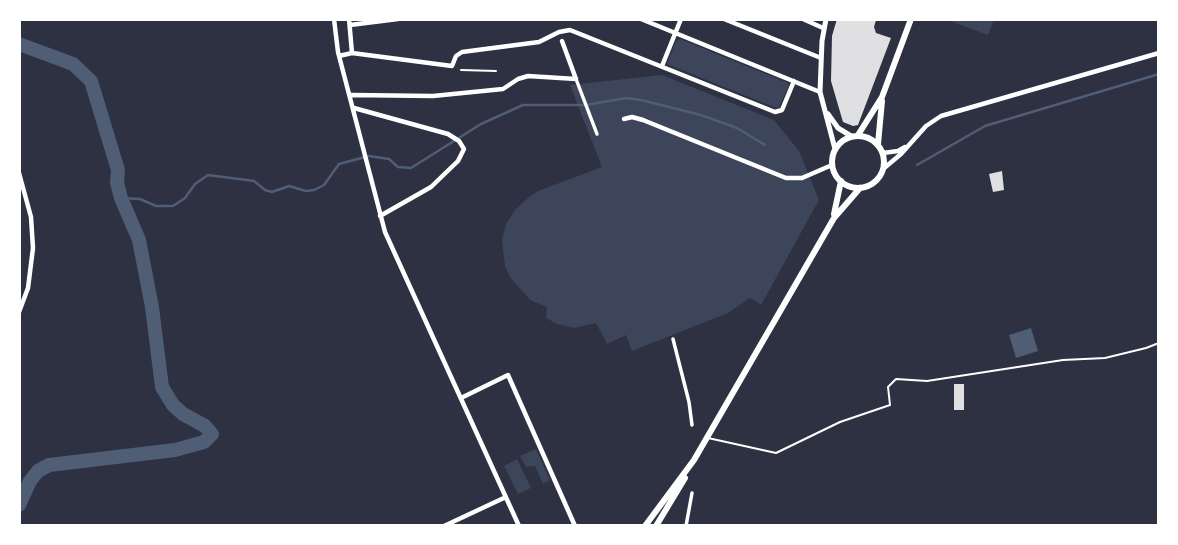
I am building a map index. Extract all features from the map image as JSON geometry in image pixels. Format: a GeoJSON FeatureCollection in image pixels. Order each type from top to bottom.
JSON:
{"type":"FeatureCollection","features":[{"type":"Feature","properties":{"kind":"main road"},"geometry":{"type":"LineString","coordinates":[[854,136],[882,97],[911,19]]}},
{"type":"Feature","properties":{"kind":"main road"},"geometry":{"type":"LineString","coordinates":[[878,144],[882,97]]}},
{"type":"Feature","properties":{"kind":"main road"},"geometry":{"type":"LineString","coordinates":[[656,526],[834,218],[860,188],[874,182],[883,170],[883,153],[878,144],[866,136],[854,136],[840,143],[835,149],[832,165],[841,181],[860,188]]}},
{"type":"Feature","properties":{"kind":"main road"},"geometry":{"type":"LineString","coordinates":[[834,218],[841,181]]}},
{"type":"Feature","properties":{"kind":"main road"},"geometry":{"type":"LineString","coordinates":[[645,526],[694,460]]}},
{"type":"Feature","properties":{"kind":"street"},"geometry":{"type":"LineString","coordinates":[[334,19],[339,56],[385,232],[519,526]]}},
{"type":"Feature","properties":{"kind":"street"},"geometry":{"type":"LineString","coordinates":[[352,53],[349,22],[398,19]]}},
{"type":"Feature","properties":{"kind":"street"},"geometry":{"type":"LineString","coordinates":[[641,19],[820,92]]}},
{"type":"Feature","properties":{"kind":"street"},"geometry":{"type":"LineString","coordinates":[[662,66],[681,19]]}},
{"type":"Feature","properties":{"kind":"street"},"geometry":{"type":"LineString","coordinates":[[724,19],[821,58]]}},
{"type":"Feature","properties":{"kind":"street"},"geometry":{"type":"LineString","coordinates":[[803,19],[823,28]]}},
{"type":"Feature","properties":{"kind":"street"},"geometry":{"type":"LineString","coordinates":[[826,19],[823,28],[820,92],[835,149]]}},
{"type":"Feature","properties":{"kind":"street"},"geometry":{"type":"LineString","coordinates":[[339,56],[352,53],[452,66],[462,52],[539,42],[559,32],[570,30],[775,113],[782,110],[794,81]]}},
{"type":"Feature","properties":{"kind":"street"},"geometry":{"type":"LineString","coordinates":[[562,41],[597,134]]}},
{"type":"Feature","properties":{"kind":"street"},"geometry":{"type":"LineString","coordinates":[[883,170],[926,125],[941,117],[1159,53]]}},
{"type":"Feature","properties":{"kind":"street"},"geometry":{"type":"LineString","coordinates":[[350,95],[433,96],[503,89],[528,76],[576,79]]}},
{"type":"Feature","properties":{"kind":"street"},"geometry":{"type":"LineString","coordinates":[[353,108],[448,134],[462,144],[464,149],[463,156],[438,181],[380,216]]}},
{"type":"Feature","properties":{"kind":"street"},"geometry":{"type":"LineString","coordinates":[[826,111],[838,128],[854,136]]}},
{"type":"Feature","properties":{"kind":"street"},"geometry":{"type":"LineString","coordinates":[[624,119],[632,117],[643,120],[786,178],[802,178],[832,165]]}},
{"type":"Feature","properties":{"kind":"street"},"geometry":{"type":"LineString","coordinates":[[883,153],[906,147]]}},
{"type":"Feature","properties":{"kind":"street"},"geometry":{"type":"LineString","coordinates":[[19,173],[31,216],[33,248],[28,288],[19,312]]}},
{"type":"Feature","properties":{"kind":"street"},"geometry":{"type":"LineString","coordinates":[[673,339],[692,425]]}},
{"type":"Feature","properties":{"kind":"street"},"geometry":{"type":"LineString","coordinates":[[461,398],[508,375],[575,526]]}},
{"type":"Feature","properties":{"kind":"street"},"geometry":{"type":"LineString","coordinates":[[686,526],[692,493]]}},
{"type":"Feature","properties":{"kind":"street"},"geometry":{"type":"LineString","coordinates":[[444,526],[456,523],[506,497]]}},
{"type":"Feature","properties":{"kind":"lane"},"geometry":{"type":"LineString","coordinates":[[461,70],[496,71]]}},
{"type":"Feature","properties":{"kind":"lane"},"geometry":{"type":"LineString","coordinates":[[707,437],[776,453],[840,422],[890,405],[888,387],[897,379],[927,381],[1063,360],[1105,358],[1159,343]]}},
{"type":"Feature","properties":{"kind":"shaded area"},"geometry":{"type":"Polygon","coordinates":[[[945,19],[994,19],[988,35],[945,19]]]}},
{"type":"Feature","properties":{"kind":"shaded area"},"geometry":{"type":"Polygon","coordinates":[[[680,39],[788,83],[779,107],[667,64],[676,41],[680,39]]]}},
{"type":"Feature","properties":{"kind":"shaded area"},"geometry":{"type":"Polygon","coordinates":[[[662,75],[774,120],[799,151],[819,200],[761,305],[750,298],[728,313],[632,351],[626,335],[607,344],[596,323],[574,328],[546,318],[547,307],[530,300],[510,277],[505,266],[502,240],[506,224],[515,210],[530,196],[602,167],[570,85],[662,75]]]}},
{"type":"Feature","properties":{"kind":"shaded area"},"geometry":{"type":"Polygon","coordinates":[[[1031,328],[1038,351],[1016,358],[1009,335],[1031,328]]]}},
{"type":"Feature","properties":{"kind":"shaded area"},"geometry":{"type":"Polygon","coordinates":[[[536,449],[550,480],[543,484],[535,466],[526,467],[520,456],[536,449]]]}},
{"type":"Feature","properties":{"kind":"shaded area"},"geometry":{"type":"Polygon","coordinates":[[[517,459],[531,488],[518,494],[504,466],[517,459]]]}},
{"type":"Feature","properties":{"kind":"building"},"geometry":{"type":"Polygon","coordinates":[[[837,19],[876,20],[876,33],[891,38],[858,125],[853,126],[843,122],[831,81],[832,36],[837,19]]]}},
{"type":"Feature","properties":{"kind":"building"},"geometry":{"type":"Polygon","coordinates":[[[1002,171],[1004,190],[993,192],[989,174],[1002,171]]]}},
{"type":"Feature","properties":{"kind":"building"},"geometry":{"type":"Polygon","coordinates":[[[954,384],[964,384],[964,410],[954,410],[954,384]]]}},
{"type":"Feature","properties":{"kind":"waterway"},"geometry":{"type":"LineString","coordinates":[[19,44],[73,64],[91,81],[118,170],[117,183],[121,198],[139,240],[152,307],[162,387],[173,405],[205,426],[212,434],[204,442],[175,450],[49,465],[38,471],[30,481],[19,505]]}},
{"type":"Feature","properties":{"kind":"waterway"},"geometry":{"type":"LineString","coordinates":[[917,165],[985,126],[1159,74]]}},
{"type":"Feature","properties":{"kind":"waterway"},"geometry":{"type":"LineString","coordinates":[[121,198],[140,199],[156,206],[173,206],[208,175],[254,181],[272,192],[289,186],[306,191],[314,190],[324,185],[339,164],[369,156],[389,159],[398,167],[411,168],[481,124],[523,105],[586,105],[626,98],[641,100],[701,115],[737,128],[765,145]]}}]}
